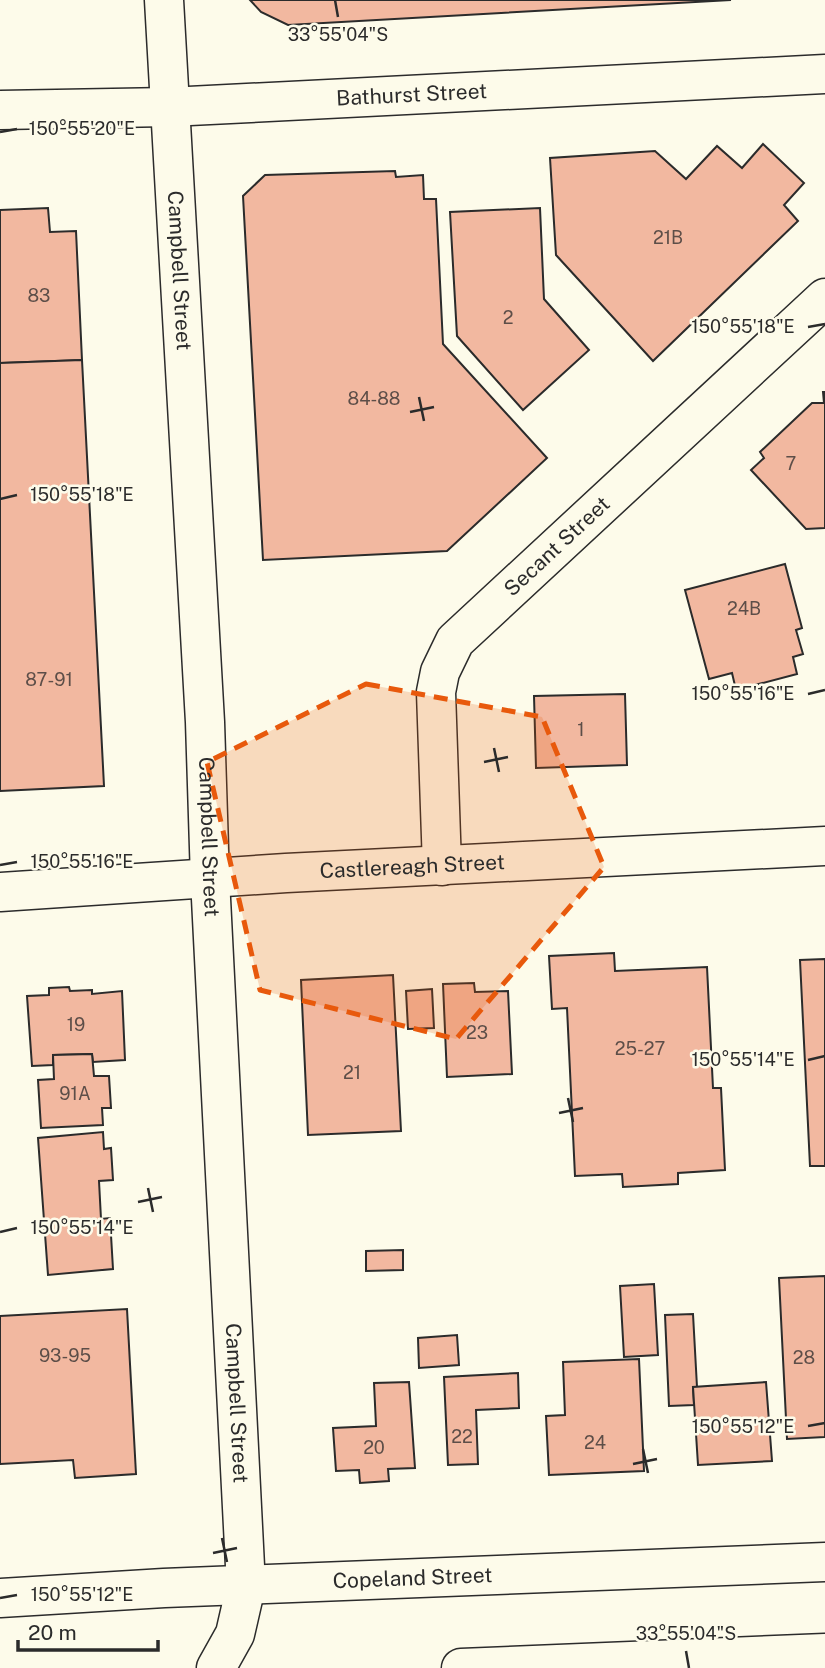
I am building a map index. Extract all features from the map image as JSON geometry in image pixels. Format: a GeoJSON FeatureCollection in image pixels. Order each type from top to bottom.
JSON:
{"type":"FeatureCollection","features":[{"type":"Feature","properties":{"kind":"main road","name":"Campbell Street"},"geometry":{"type":"LineString","coordinates":[[164,0],[205,722],[210,879],[246,1586],[235,1634],[216,1668]]}},
{"type":"Feature","properties":{"kind":"main road","name":"Bathurst Street"},"geometry":{"type":"LineString","coordinates":[[0,110],[169,107],[825,74]]}},
{"type":"Feature","properties":{"kind":"main road","name":"Secant Street"},"geometry":{"type":"LineString","coordinates":[[442,866],[436,692],[440,672],[455,641],[825,298]]}},
{"type":"Feature","properties":{"kind":"main road","name":"Castlereagh Street"},"geometry":{"type":"LineString","coordinates":[[0,892],[825,846]]}},
{"type":"Feature","properties":{"kind":"main road","name":"Copeland Street"},"geometry":{"type":"LineString","coordinates":[[0,1598],[825,1562]]}},
{"type":"Feature","properties":{"kind":"main road"},"geometry":{"type":"LineString","coordinates":[[461,1668],[825,1653]]}},
{"type":"Feature","properties":{"kind":"highlighted area"},"geometry":{"type":"Polygon","coordinates":[[[366,684],[542,717],[604,867],[456,1039],[260,990],[207,762],[366,684]]]}},
{"type":"Feature","properties":{"kind":"building"},"geometry":{"type":"Polygon","coordinates":[[[250,0],[731,0],[288,25],[261,12],[250,0]]]}},
{"type":"Feature","properties":{"kind":"building"},"geometry":{"type":"Polygon","coordinates":[[[763,144],[804,183],[784,205],[798,221],[653,361],[556,255],[550,158],[655,151],[686,179],[717,146],[742,168],[763,144]]]}},
{"type":"Feature","properties":{"kind":"building"},"geometry":{"type":"Polygon","coordinates":[[[395,171],[396,177],[423,175],[424,199],[436,199],[443,344],[547,458],[447,551],[263,560],[243,196],[265,175],[395,171]]]}},
{"type":"Feature","properties":{"kind":"building"},"geometry":{"type":"Polygon","coordinates":[[[48,208],[50,232],[76,231],[82,360],[0,363],[0,210],[48,208]]]}},
{"type":"Feature","properties":{"kind":"building"},"geometry":{"type":"Polygon","coordinates":[[[540,208],[544,299],[589,350],[523,410],[457,336],[450,212],[540,208]]]}},
{"type":"Feature","properties":{"kind":"building"},"geometry":{"type":"Polygon","coordinates":[[[82,360],[104,786],[0,791],[0,363],[82,360]]]}},
{"type":"Feature","properties":{"kind":"building"},"geometry":{"type":"Polygon","coordinates":[[[825,392],[825,528],[806,529],[751,470],[764,458],[760,452],[812,403],[824,403],[825,392]]]}},
{"type":"Feature","properties":{"kind":"building"},"geometry":{"type":"Polygon","coordinates":[[[785,564],[802,628],[796,630],[803,654],[793,657],[797,674],[736,690],[732,673],[709,679],[685,590],[785,564]]]}},
{"type":"Feature","properties":{"kind":"building"},"geometry":{"type":"Polygon","coordinates":[[[625,694],[627,765],[536,768],[534,696],[625,694]]]}},
{"type":"Feature","properties":{"kind":"building"},"geometry":{"type":"Polygon","coordinates":[[[614,953],[615,971],[707,967],[713,1088],[721,1088],[725,1170],[678,1173],[678,1184],[623,1187],[622,1174],[575,1176],[567,1008],[552,1009],[549,956],[614,953]]]}},
{"type":"Feature","properties":{"kind":"building"},"geometry":{"type":"Polygon","coordinates":[[[825,959],[825,1166],[810,1166],[800,960],[825,959]]]}},
{"type":"Feature","properties":{"kind":"building"},"geometry":{"type":"Polygon","coordinates":[[[393,975],[401,1131],[308,1135],[301,980],[393,975]]]}},
{"type":"Feature","properties":{"kind":"building"},"geometry":{"type":"Polygon","coordinates":[[[474,983],[475,992],[508,991],[512,1074],[447,1077],[443,984],[474,983]]]}},
{"type":"Feature","properties":{"kind":"building"},"geometry":{"type":"Polygon","coordinates":[[[69,987],[70,991],[92,990],[92,994],[122,991],[125,1060],[93,1062],[92,1054],[53,1055],[53,1065],[32,1066],[27,996],[49,995],[49,988],[69,987]]]}},
{"type":"Feature","properties":{"kind":"building"},"geometry":{"type":"Polygon","coordinates":[[[432,989],[434,1028],[408,1029],[406,991],[432,989]]]}},
{"type":"Feature","properties":{"kind":"building"},"geometry":{"type":"Polygon","coordinates":[[[92,1054],[94,1076],[109,1076],[111,1108],[102,1108],[103,1125],[41,1128],[38,1080],[54,1079],[53,1055],[92,1054]]]}},
{"type":"Feature","properties":{"kind":"building"},"geometry":{"type":"Polygon","coordinates":[[[103,1132],[104,1149],[111,1148],[113,1180],[99,1181],[101,1219],[110,1218],[113,1269],[48,1275],[38,1138],[103,1132]]]}},
{"type":"Feature","properties":{"kind":"building"},"geometry":{"type":"Polygon","coordinates":[[[403,1250],[403,1270],[366,1271],[366,1251],[403,1250]]]}},
{"type":"Feature","properties":{"kind":"building"},"geometry":{"type":"Polygon","coordinates":[[[825,1276],[825,1437],[787,1439],[779,1278],[825,1276]]]}},
{"type":"Feature","properties":{"kind":"building"},"geometry":{"type":"Polygon","coordinates":[[[654,1284],[658,1355],[624,1357],[620,1286],[654,1284]]]}},
{"type":"Feature","properties":{"kind":"building"},"geometry":{"type":"Polygon","coordinates":[[[127,1309],[136,1474],[75,1478],[73,1460],[0,1464],[0,1316],[127,1309]]]}},
{"type":"Feature","properties":{"kind":"building"},"geometry":{"type":"Polygon","coordinates":[[[693,1314],[697,1387],[693,1387],[694,1405],[669,1406],[665,1315],[693,1314]]]}},
{"type":"Feature","properties":{"kind":"building"},"geometry":{"type":"Polygon","coordinates":[[[457,1335],[459,1365],[419,1368],[418,1338],[457,1335]]]}},
{"type":"Feature","properties":{"kind":"building"},"geometry":{"type":"Polygon","coordinates":[[[639,1359],[644,1471],[549,1475],[546,1416],[565,1415],[563,1362],[639,1359]]]}},
{"type":"Feature","properties":{"kind":"building"},"geometry":{"type":"Polygon","coordinates":[[[518,1373],[519,1408],[476,1410],[478,1464],[448,1465],[444,1377],[518,1373]]]}},
{"type":"Feature","properties":{"kind":"building"},"geometry":{"type":"Polygon","coordinates":[[[409,1382],[415,1468],[388,1469],[389,1481],[360,1483],[359,1470],[336,1471],[333,1428],[376,1426],[374,1383],[409,1382]]]}},
{"type":"Feature","properties":{"kind":"building"},"geometry":{"type":"Polygon","coordinates":[[[766,1382],[772,1461],[698,1465],[693,1387],[766,1382]]]}}]}
